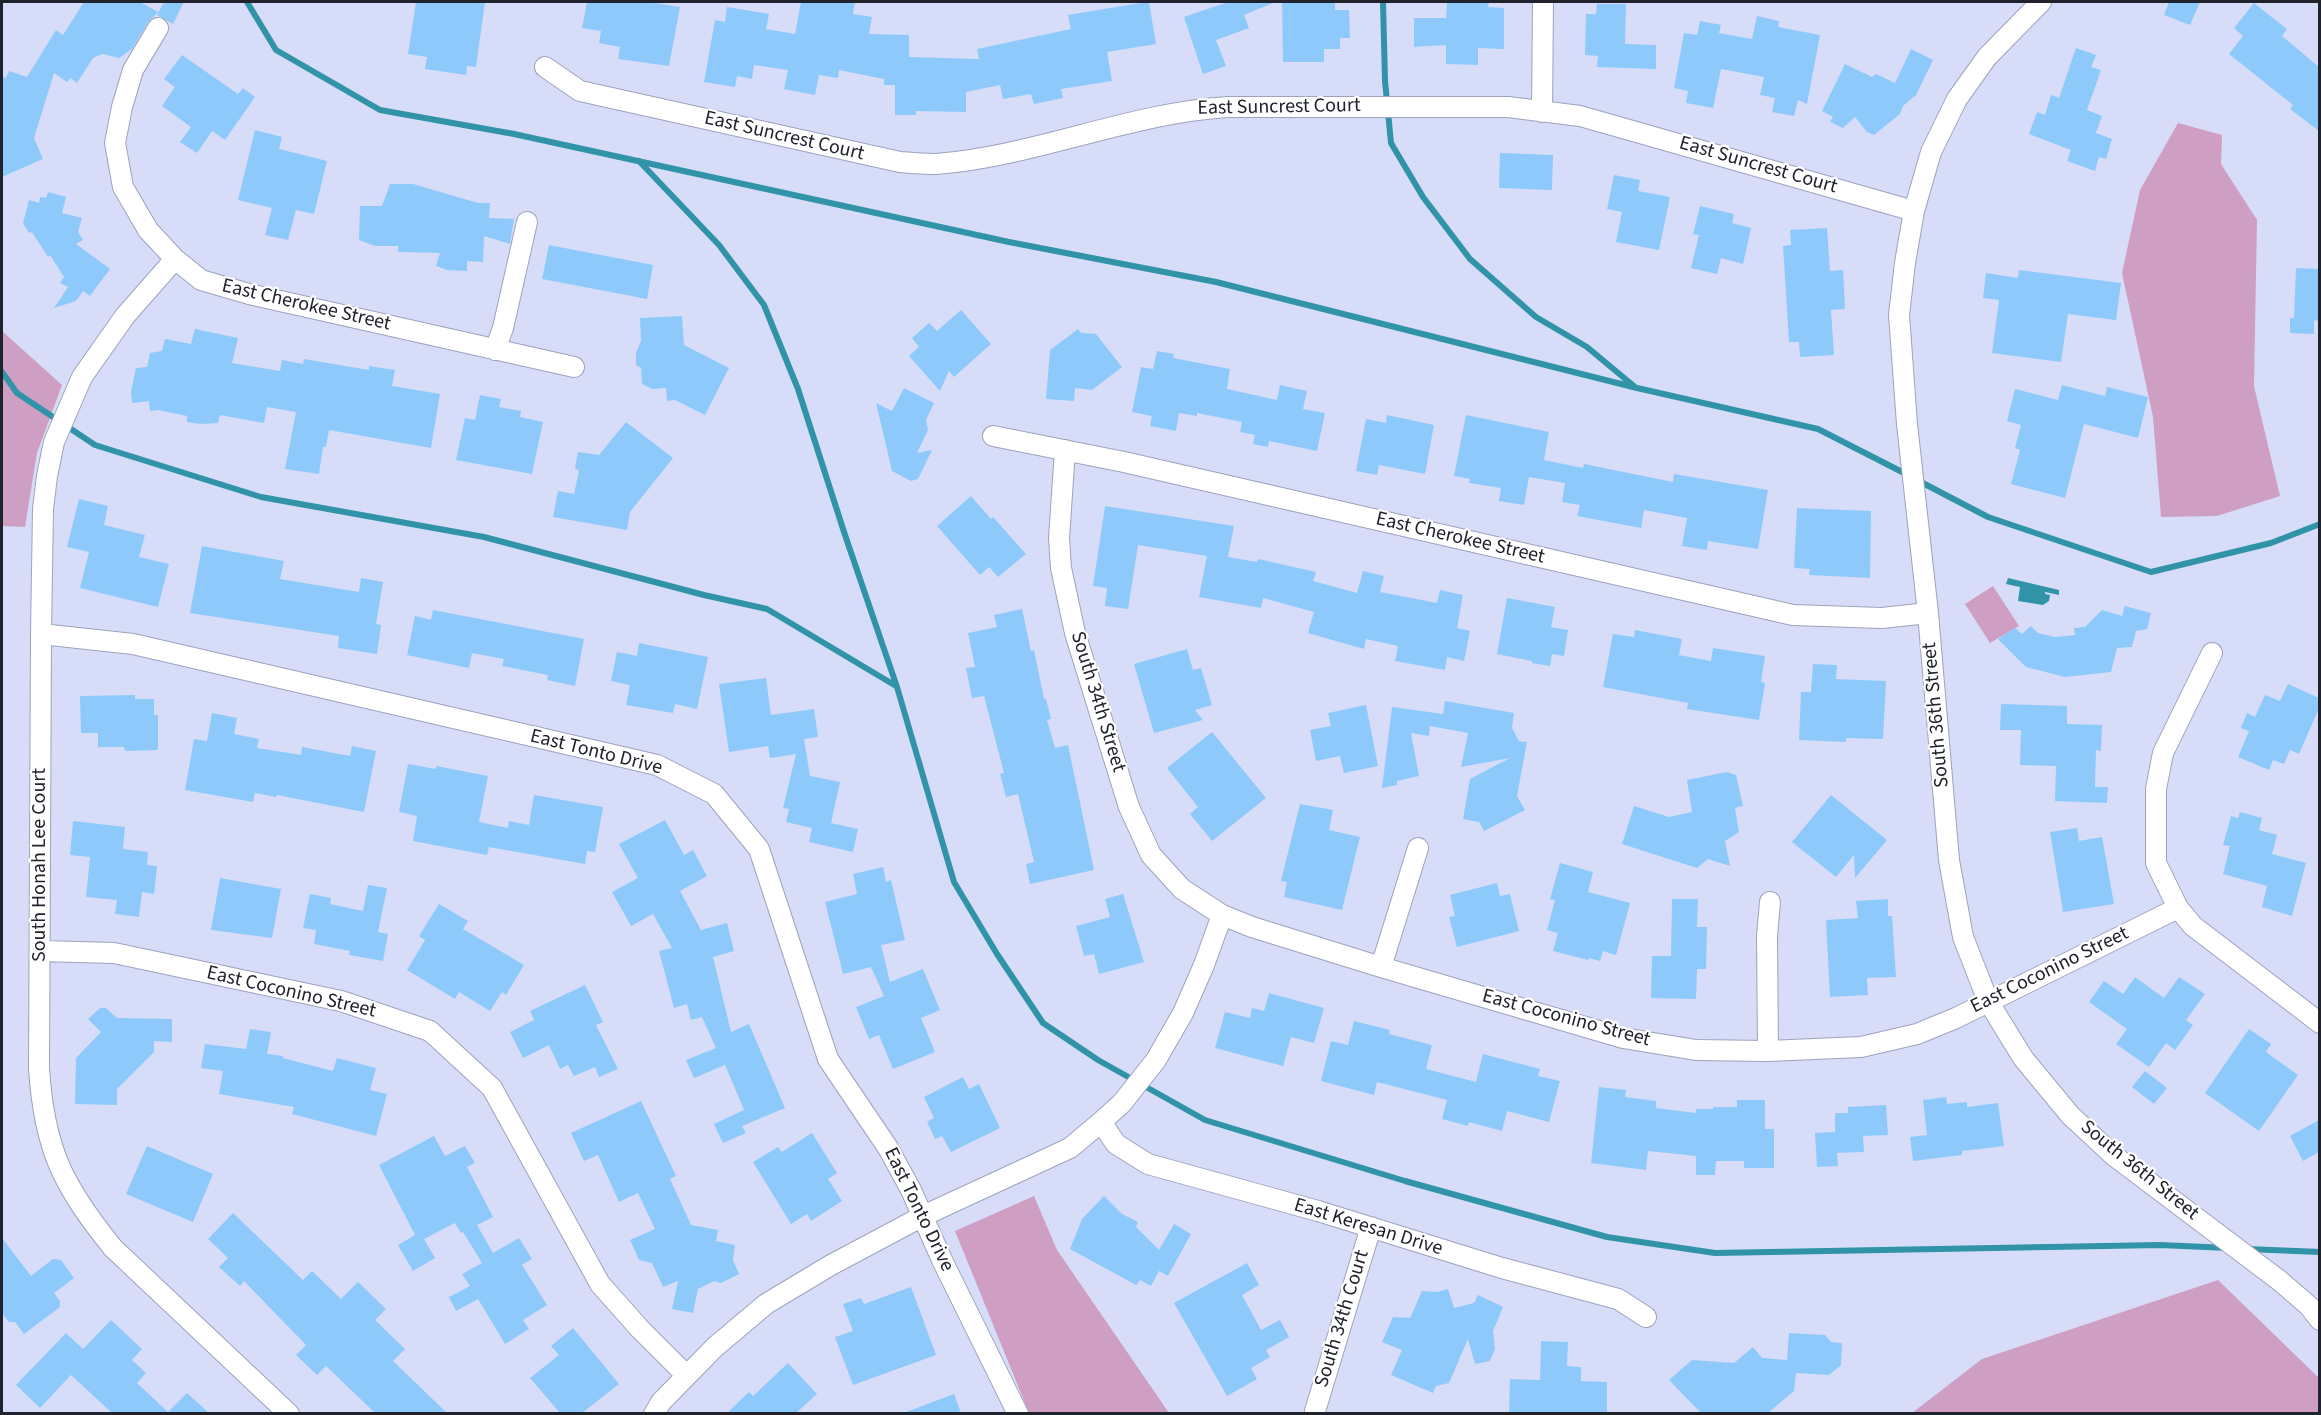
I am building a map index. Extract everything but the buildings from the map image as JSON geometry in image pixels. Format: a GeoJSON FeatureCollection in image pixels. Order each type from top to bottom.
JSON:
{"type":"FeatureCollection","features":[{"type":"Feature","properties":{"kind":"street"},"geometry":{"type":"LineString","coordinates":[[1542,112],[1543,2]]}},
{"type":"Feature","properties":{"kind":"street","name":"South 36th Street"},"geometry":{"type":"LineString","coordinates":[[2041,2],[1987,57],[1957,99],[1931,152],[1914,211],[1899,315],[1907,423],[1928,613],[1949,860],[1963,937],[1988,1001],[2023,1058],[2070,1115],[2113,1155],[2280,1281],[2309,1306],[2319,1320]]}},
{"type":"Feature","properties":{"kind":"street","name":"East Cherokee Street"},"geometry":{"type":"LineString","coordinates":[[158,28],[133,70],[122,106],[115,143],[123,187],[148,230],[175,259],[201,280],[249,294],[574,367]]}},
{"type":"Feature","properties":{"kind":"street","name":"East Suncrest Court"},"geometry":{"type":"LineString","coordinates":[[545,67],[580,91],[900,162],[936,164],[1004,153],[1190,109],[1228,107],[1508,108],[1580,116],[1914,211]]}},
{"type":"Feature","properties":{"kind":"street"},"geometry":{"type":"LineString","coordinates":[[495,350],[503,328],[527,222]]}},
{"type":"Feature","properties":{"kind":"street","name":"South Honah Lee Court"},"geometry":{"type":"LineString","coordinates":[[175,259],[125,316],[82,378],[54,442],[43,509],[39,1068],[41,1102],[48,1139],[66,1183],[91,1221],[113,1248],[289,1413]]}},
{"type":"Feature","properties":{"kind":"street","name":"East Cherokee Street"},"geometry":{"type":"LineString","coordinates":[[993,436],[1065,450],[1793,615],[1882,618],[1928,613]]}},
{"type":"Feature","properties":{"kind":"street","name":"South 34th Street"},"geometry":{"type":"LineString","coordinates":[[1065,450],[1059,538],[1061,568],[1075,633],[1129,807],[1151,855],[1182,889],[1222,915]]}},
{"type":"Feature","properties":{"kind":"street","name":"East Tonto Drive"},"geometry":{"type":"LineString","coordinates":[[41,634],[133,644],[657,765],[714,794],[759,849],[828,1059],[888,1148],[1018,1413]]}},
{"type":"Feature","properties":{"kind":"street"},"geometry":{"type":"LineString","coordinates":[[2212,653],[2163,753],[2156,789],[2156,863],[2178,908],[2193,926],[2319,1023]]}},
{"type":"Feature","properties":{"kind":"street"},"geometry":{"type":"LineString","coordinates":[[1381,967],[1418,848]]}},
{"type":"Feature","properties":{"kind":"street"},"geometry":{"type":"LineString","coordinates":[[1768,1051],[1767,936],[1770,902]]}},
{"type":"Feature","properties":{"kind":"street","name":"East Coconino Street"},"geometry":{"type":"LineString","coordinates":[[1222,915],[1252,927],[1381,967],[1623,1038],[1696,1050],[1768,1051],[1861,1047],[1917,1034],[1956,1018],[2178,908]]}},
{"type":"Feature","properties":{"kind":"street"},"geometry":{"type":"LineString","coordinates":[[654,1413],[686,1375],[766,1304],[831,1265],[923,1216],[1070,1148],[1101,1122],[1122,1103],[1156,1060],[1183,1013],[1222,915]]}},
{"type":"Feature","properties":{"kind":"street","name":"East Coconino Street"},"geometry":{"type":"LineString","coordinates":[[41,951],[114,953],[341,1001],[430,1031],[492,1088],[600,1284],[640,1329],[686,1375]]}},
{"type":"Feature","properties":{"kind":"street","name":"East Keresan Drive"},"geometry":{"type":"LineString","coordinates":[[1101,1122],[1116,1144],[1148,1164],[1371,1227],[1502,1268],[1618,1299],[1646,1317]]}},
{"type":"Feature","properties":{"kind":"street","name":"South 34th Court"},"geometry":{"type":"LineString","coordinates":[[1315,1411],[1371,1227]]}},
{"type":"Feature","properties":{"kind":"shaded area"},"geometry":{"type":"Polygon","coordinates":[[[2178,123],[2222,135],[2221,164],[2257,220],[2254,386],[2280,496],[2217,516],[2161,517],[2153,417],[2122,273],[2140,190],[2178,123]]]}},
{"type":"Feature","properties":{"kind":"shaded area"},"geometry":{"type":"Polygon","coordinates":[[[2,331],[62,385],[37,453],[25,527],[2,526],[2,331]]]}},
{"type":"Feature","properties":{"kind":"shaded area"},"geometry":{"type":"Polygon","coordinates":[[[1993,586],[2019,626],[1990,643],[1965,604],[1993,586]]]}},
{"type":"Feature","properties":{"kind":"shaded area"},"geometry":{"type":"Polygon","coordinates":[[[1034,1196],[1057,1250],[1169,1413],[1029,1413],[955,1231],[1034,1196]]]}},
{"type":"Feature","properties":{"kind":"shaded area"},"geometry":{"type":"Polygon","coordinates":[[[2218,1280],[2319,1378],[2319,1413],[1912,1413],[1982,1359],[2218,1280]]]}},
{"type":"Feature","properties":{"kind":"water"},"geometry":{"type":"Polygon","coordinates":[[[2008,578],[2059,590],[2059,595],[2045,592],[2050,595],[2049,601],[2043,605],[2018,601],[2020,587],[2006,584],[2008,578]]]}},
{"type":"Feature","properties":{"kind":"waterway"},"geometry":{"type":"LineString","coordinates":[[247,2],[276,50],[380,110],[514,134],[1009,242],[1216,282],[1637,388],[1818,429],[1908,475]]}},
{"type":"Feature","properties":{"kind":"waterway"},"geometry":{"type":"LineString","coordinates":[[1383,2],[1385,81],[1391,143],[1423,197],[1470,259],[1536,317],[1587,347],[1635,387]]}},
{"type":"Feature","properties":{"kind":"waterway"},"geometry":{"type":"LineString","coordinates":[[639,161],[719,245],[764,305],[798,389],[897,687],[954,882],[997,954],[1043,1023],[1098,1060],[1205,1120],[1405,1181],[1607,1237],[1715,1253],[2160,1245],[2228,1248]]}},
{"type":"Feature","properties":{"kind":"waterway"},"geometry":{"type":"LineString","coordinates":[[2,372],[17,393],[95,445],[261,497],[484,537],[704,595],[767,609],[896,686]]}},
{"type":"Feature","properties":{"kind":"waterway"},"geometry":{"type":"LineString","coordinates":[[1917,480],[1988,517],[2151,572],[2271,543],[2320,524]]}},
{"type":"Feature","properties":{"kind":"waterway"},"geometry":{"type":"LineString","coordinates":[[2247,1249],[2320,1252]]}}]}
